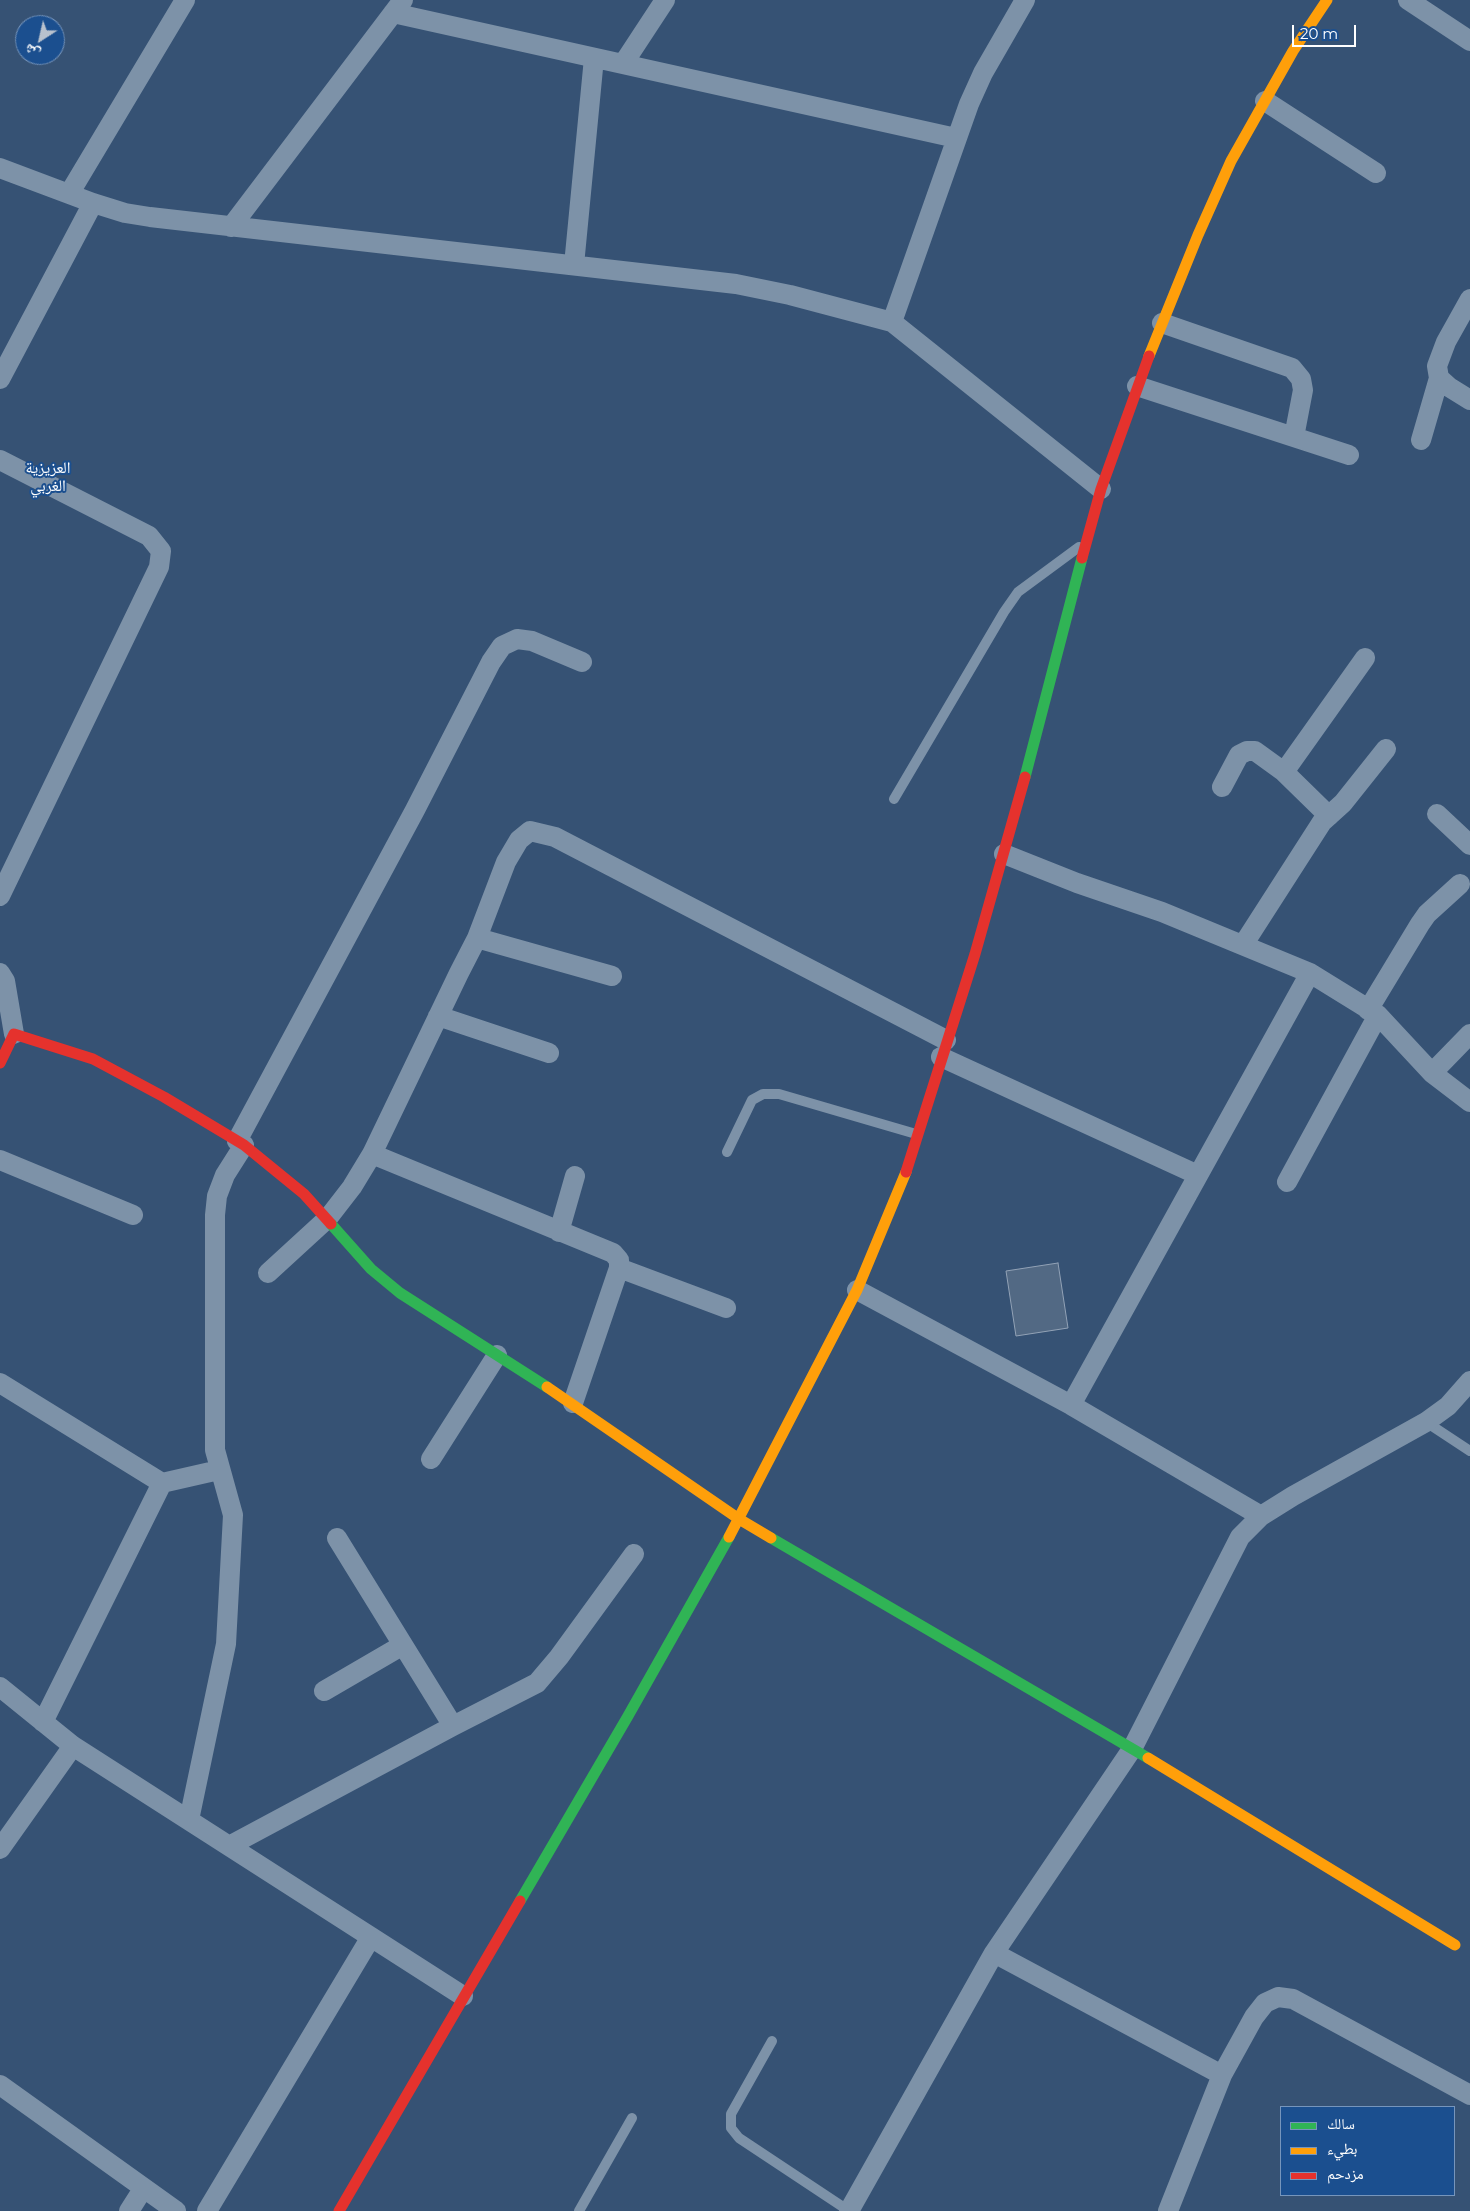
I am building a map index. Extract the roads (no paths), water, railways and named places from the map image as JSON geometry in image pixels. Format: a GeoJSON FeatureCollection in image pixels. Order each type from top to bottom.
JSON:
{"type":"FeatureCollection","features":[{"type":"Feature","properties":{"kind":"street"},"geometry":{"type":"LineString","coordinates":[[69,194],[185,0]]}},
{"type":"Feature","properties":{"kind":"street"},"geometry":{"type":"LineString","coordinates":[[623,64],[665,0]]}},
{"type":"Feature","properties":{"kind":"street"},"geometry":{"type":"LineString","coordinates":[[892,322],[956,138],[983,73],[1025,0]]}},
{"type":"Feature","properties":{"kind":"street"},"geometry":{"type":"LineString","coordinates":[[339,2211],[628,1716],[739,1519],[857,1290],[907,1168],[975,954],[1034,745],[1101,489],[1137,386],[1230,161],[1293,51],[1327,0]]}},
{"type":"Feature","properties":{"kind":"street"},"geometry":{"type":"LineString","coordinates":[[1408,0],[1470,41]]}},
{"type":"Feature","properties":{"kind":"street"},"geometry":{"type":"LineString","coordinates":[[231,227],[398,7],[594,58],[956,138]]}},
{"type":"Feature","properties":{"kind":"street"},"geometry":{"type":"LineString","coordinates":[[574,266],[594,58]]}},
{"type":"Feature","properties":{"kind":"street"},"geometry":{"type":"LineString","coordinates":[[1265,101],[1376,174]]}},
{"type":"Feature","properties":{"kind":"street"},"geometry":{"type":"LineString","coordinates":[[0,168],[93,202],[125,212],[150,217],[736,284],[790,295],[892,322],[1101,489]]}},
{"type":"Feature","properties":{"kind":"street"},"geometry":{"type":"LineString","coordinates":[[1,375],[93,202]]}},
{"type":"Feature","properties":{"kind":"street"},"geometry":{"type":"LineString","coordinates":[[1421,440],[1439,378],[1437,366],[1446,342],[1470,299]]}},
{"type":"Feature","properties":{"kind":"street"},"geometry":{"type":"LineString","coordinates":[[1162,323],[1292,368],[1301,379],[1303,390],[1294,437]]}},
{"type":"Feature","properties":{"kind":"street"},"geometry":{"type":"LineString","coordinates":[[1439,378],[1449,387],[1470,400]]}},
{"type":"Feature","properties":{"kind":"street"},"geometry":{"type":"LineString","coordinates":[[1137,386],[1349,455]]}},
{"type":"Feature","properties":{"kind":"street"},"geometry":{"type":"LineString","coordinates":[[0,460],[149,536],[161,551],[159,567],[0,896]]}},
{"type":"Feature","properties":{"kind":"street"},"geometry":{"type":"LineString","coordinates":[[189,1820],[226,1644],[233,1515],[215,1450],[215,1215],[217,1196],[240,1143],[491,662],[502,646],[517,639],[532,641],[582,662]]}},
{"type":"Feature","properties":{"kind":"street"},"geometry":{"type":"LineString","coordinates":[[1284,772],[1365,658]]}},
{"type":"Feature","properties":{"kind":"street"},"geometry":{"type":"LineString","coordinates":[[1243,945],[1322,822],[1343,803],[1386,749]]}},
{"type":"Feature","properties":{"kind":"street"},"geometry":{"type":"LineString","coordinates":[[1222,787],[1239,754],[1255,751],[1284,772],[1329,816]]}},
{"type":"Feature","properties":{"kind":"street"},"geometry":{"type":"LineString","coordinates":[[1437,814],[1470,845]]}},
{"type":"Feature","properties":{"kind":"street"},"geometry":{"type":"LineString","coordinates":[[268,1273],[328,1218],[352,1187],[372,1154],[438,1016],[478,938],[506,862],[519,840],[530,832],[555,837],[944,1049],[1198,1175]]}},
{"type":"Feature","properties":{"kind":"street"},"geometry":{"type":"LineString","coordinates":[[1004,854],[1162,912],[1310,973],[1373,1013],[1432,1073],[1470,1102]]}},
{"type":"Feature","properties":{"kind":"street"},"geometry":{"type":"LineString","coordinates":[[1287,1182],[1420,924],[1427,914],[1460,884]]}},
{"type":"Feature","properties":{"kind":"street"},"geometry":{"type":"LineString","coordinates":[[478,938],[612,976]]}},
{"type":"Feature","properties":{"kind":"street"},"geometry":{"type":"LineString","coordinates":[[0,973],[5,981],[14,1034],[0,1063]]}},
{"type":"Feature","properties":{"kind":"street"},"geometry":{"type":"LineString","coordinates":[[1071,1405],[1310,973]]}},
{"type":"Feature","properties":{"kind":"street"},"geometry":{"type":"LineString","coordinates":[[438,1016],[549,1053]]}},
{"type":"Feature","properties":{"kind":"street"},"geometry":{"type":"LineString","coordinates":[[14,1034],[93,1059],[164,1097],[240,1143],[304,1194],[328,1218],[371,1269],[400,1293],[573,1403],[739,1519],[1132,1749],[1455,1945]]}},
{"type":"Feature","properties":{"kind":"street"},"geometry":{"type":"LineString","coordinates":[[1432,1073],[1470,1034]]}},
{"type":"Feature","properties":{"kind":"street"},"geometry":{"type":"LineString","coordinates":[[372,1154],[613,1253],[619,1260],[573,1403]]}},
{"type":"Feature","properties":{"kind":"street"},"geometry":{"type":"LineString","coordinates":[[0,1160],[133,1215]]}},
{"type":"Feature","properties":{"kind":"street"},"geometry":{"type":"LineString","coordinates":[[559,1232],[575,1176]]}},
{"type":"Feature","properties":{"kind":"street"},"geometry":{"type":"LineString","coordinates":[[618,1268],[726,1308]]}},
{"type":"Feature","properties":{"kind":"street"},"geometry":{"type":"LineString","coordinates":[[857,1290],[1071,1405],[1261,1516]]}},
{"type":"Feature","properties":{"kind":"street"},"geometry":{"type":"LineString","coordinates":[[431,1459],[497,1355]]}},
{"type":"Feature","properties":{"kind":"street"},"geometry":{"type":"LineString","coordinates":[[849,2211],[994,1953],[1132,1749],[1240,1537],[1261,1516],[1426,1422],[1448,1406],[1470,1381]]}},
{"type":"Feature","properties":{"kind":"street"},"geometry":{"type":"LineString","coordinates":[[0,1383],[162,1483],[219,1470]]}},
{"type":"Feature","properties":{"kind":"street"},"geometry":{"type":"LineString","coordinates":[[43,1722],[162,1483]]}},
{"type":"Feature","properties":{"kind":"street"},"geometry":{"type":"LineString","coordinates":[[337,1538],[453,1726]]}},
{"type":"Feature","properties":{"kind":"street"},"geometry":{"type":"LineString","coordinates":[[229,1846],[537,1683],[559,1657],[634,1554]]}},
{"type":"Feature","properties":{"kind":"street"},"geometry":{"type":"LineString","coordinates":[[324,1691],[403,1645]]}},
{"type":"Feature","properties":{"kind":"street"},"geometry":{"type":"LineString","coordinates":[[0,1687],[72,1746],[463,1996]]}},
{"type":"Feature","properties":{"kind":"street"},"geometry":{"type":"LineString","coordinates":[[0,1849],[72,1746]]}},
{"type":"Feature","properties":{"kind":"street"},"geometry":{"type":"LineString","coordinates":[[207,2211],[371,1937]]}},
{"type":"Feature","properties":{"kind":"street"},"geometry":{"type":"LineString","coordinates":[[994,1953],[1222,2075]]}},
{"type":"Feature","properties":{"kind":"street"},"geometry":{"type":"LineString","coordinates":[[1168,2211],[1222,2075],[1254,2016],[1265,2003],[1278,1997],[1293,1999],[1470,2095]]}},
{"type":"Feature","properties":{"kind":"street"},"geometry":{"type":"LineString","coordinates":[[0,2085],[176,2211]]}},
{"type":"Feature","properties":{"kind":"street"},"geometry":{"type":"LineString","coordinates":[[129,2211],[143,2189]]}},
{"type":"Feature","properties":{"kind":"lane"},"geometry":{"type":"LineString","coordinates":[[894,798],[1004,612],[1018,592],[1086,543]]}},
{"type":"Feature","properties":{"kind":"lane"},"geometry":{"type":"LineString","coordinates":[[727,1152],[752,1100],[763,1094],[779,1094],[917,1134]]}},
{"type":"Feature","properties":{"kind":"lane"},"geometry":{"type":"LineString","coordinates":[[1426,1422],[1470,1450]]}},
{"type":"Feature","properties":{"kind":"lane"},"geometry":{"type":"LineString","coordinates":[[772,2041],[731,2114],[731,2128],[739,2138],[849,2211]]}},
{"type":"Feature","properties":{"kind":"lane"},"geometry":{"type":"LineString","coordinates":[[578,2211],[632,2118]]}},
{"type":"Feature","properties":{"kind":"district","name":"العزيزية الغربي"},"geometry":{"type":"Point","coordinates":[48,477]}}]}
